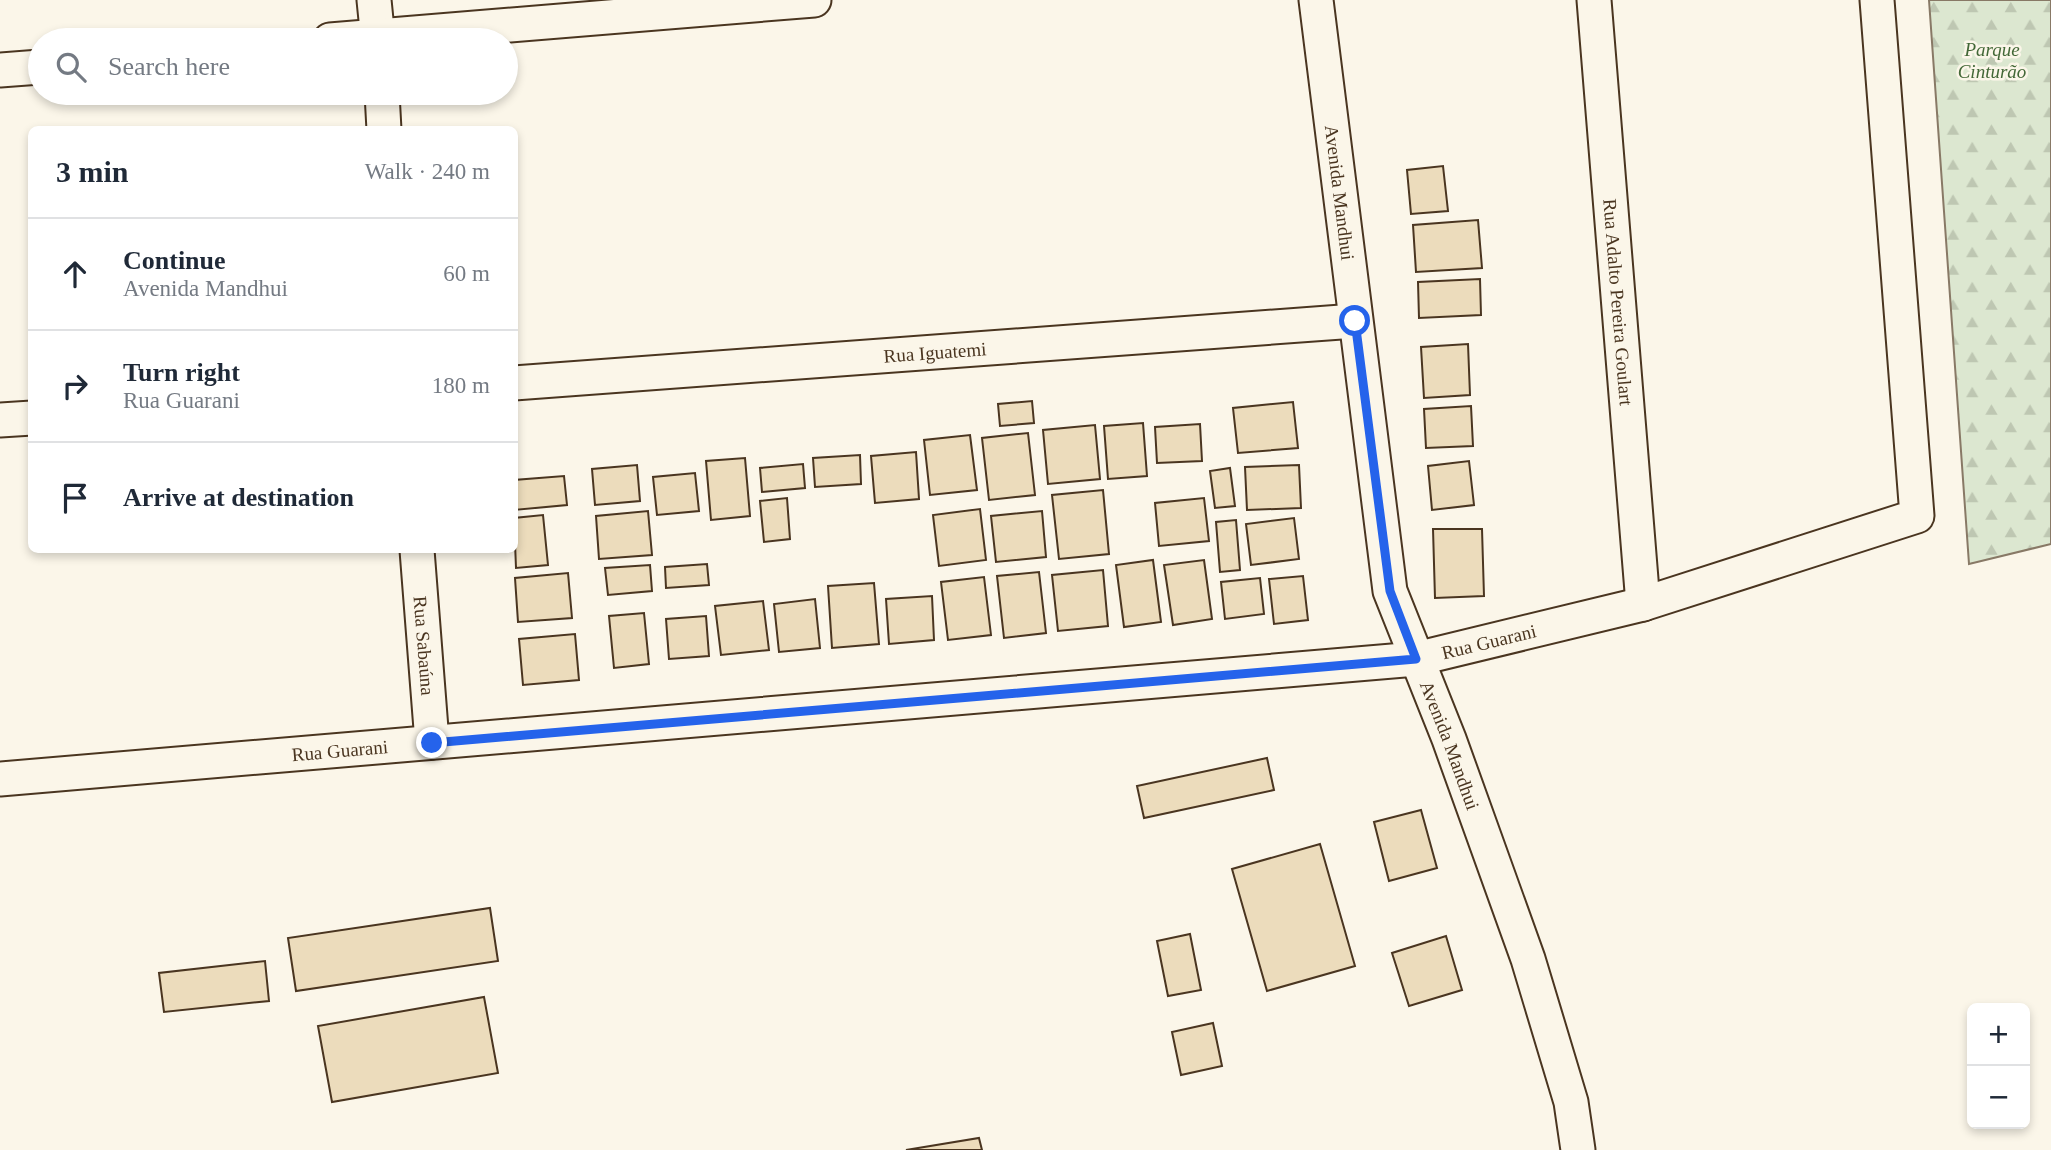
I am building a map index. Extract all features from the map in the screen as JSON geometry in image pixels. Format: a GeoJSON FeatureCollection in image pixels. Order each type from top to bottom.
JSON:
{"type":"FeatureCollection","features":[{"type":"Feature","properties":{"kind":"street"},"geometry":{"type":"LineString","coordinates":[[374,0],[376,28]]}},
{"type":"Feature","properties":{"kind":"street"},"geometry":{"type":"LineString","coordinates":[[492,28],[814,0]]}},
{"type":"Feature","properties":{"kind":"street","name":"Avenida Mandhui"},"geometry":{"type":"LineString","coordinates":[[1316,0],[1390,591],[1449,739],[1528,959],[1572,1102],[1578,1150]]}},
{"type":"Feature","properties":{"kind":"street","name":"Rua Adalto Pereira Goulart"},"geometry":{"type":"LineString","coordinates":[[1594,0],[1643,604]]}},
{"type":"Feature","properties":{"kind":"street","name":"Rua Guarani"},"geometry":{"type":"LineString","coordinates":[[0,779],[1416,659],[1643,604],[1917,516],[1877,0]]}},
{"type":"Feature","properties":{"kind":"street"},"geometry":{"type":"LineString","coordinates":[[0,71],[28,68]]}},
{"type":"Feature","properties":{"kind":"street"},"geometry":{"type":"LineString","coordinates":[[383,105],[384,126]]}},
{"type":"Feature","properties":{"kind":"street","name":"Rua Iguatemi"},"geometry":{"type":"LineString","coordinates":[[518,383],[1355,321]]}},
{"type":"Feature","properties":{"kind":"street"},"geometry":{"type":"LineString","coordinates":[[0,420],[28,418]]}},
{"type":"Feature","properties":{"kind":"street","name":"Rua Sabaúna"},"geometry":{"type":"LineString","coordinates":[[417,553],[432,743]]}},
{"type":"Feature","properties":{"kind":"green space","name":"Parque Cinturão"},"geometry":{"type":"Polygon","coordinates":[[[1929,0],[2051,0],[2051,544],[1969,564],[1929,0]]]}},
{"type":"Feature","properties":{"kind":"building"},"geometry":{"type":"Polygon","coordinates":[[[1443,166],[1448,211],[1411,214],[1407,170],[1443,166]]]}},
{"type":"Feature","properties":{"kind":"building"},"geometry":{"type":"Polygon","coordinates":[[[1478,220],[1482,268],[1416,272],[1413,225],[1478,220]]]}},
{"type":"Feature","properties":{"kind":"building"},"geometry":{"type":"Polygon","coordinates":[[[1480,279],[1481,315],[1419,318],[1418,282],[1480,279]]]}},
{"type":"Feature","properties":{"kind":"building"},"geometry":{"type":"Polygon","coordinates":[[[1468,344],[1470,395],[1424,398],[1421,347],[1468,344]]]}},
{"type":"Feature","properties":{"kind":"building"},"geometry":{"type":"Polygon","coordinates":[[[1032,401],[1034,423],[1000,426],[998,404],[1032,401]]]}},
{"type":"Feature","properties":{"kind":"building"},"geometry":{"type":"Polygon","coordinates":[[[1293,402],[1298,448],[1238,453],[1233,408],[1293,402]]]}},
{"type":"Feature","properties":{"kind":"building"},"geometry":{"type":"Polygon","coordinates":[[[1471,406],[1473,446],[1426,448],[1424,409],[1471,406]]]}},
{"type":"Feature","properties":{"kind":"building"},"geometry":{"type":"Polygon","coordinates":[[[1143,423],[1147,476],[1108,479],[1104,426],[1143,423]]]}},
{"type":"Feature","properties":{"kind":"building"},"geometry":{"type":"Polygon","coordinates":[[[1200,424],[1202,461],[1157,463],[1155,427],[1200,424]]]}},
{"type":"Feature","properties":{"kind":"building"},"geometry":{"type":"Polygon","coordinates":[[[1095,425],[1100,479],[1048,484],[1043,430],[1095,425]]]}},
{"type":"Feature","properties":{"kind":"building"},"geometry":{"type":"Polygon","coordinates":[[[1028,433],[1035,495],[989,500],[982,438],[1028,433]]]}},
{"type":"Feature","properties":{"kind":"building"},"geometry":{"type":"Polygon","coordinates":[[[970,435],[977,490],[930,495],[924,440],[970,435]]]}},
{"type":"Feature","properties":{"kind":"building"},"geometry":{"type":"Polygon","coordinates":[[[916,452],[919,499],[875,503],[871,456],[916,452]]]}},
{"type":"Feature","properties":{"kind":"building"},"geometry":{"type":"Polygon","coordinates":[[[860,455],[861,484],[815,487],[813,458],[860,455]]]}},
{"type":"Feature","properties":{"kind":"building"},"geometry":{"type":"Polygon","coordinates":[[[745,458],[750,516],[711,520],[706,461],[745,458]]]}},
{"type":"Feature","properties":{"kind":"building"},"geometry":{"type":"Polygon","coordinates":[[[1469,461],[1474,505],[1432,510],[1428,466],[1469,461]]]}},
{"type":"Feature","properties":{"kind":"building"},"geometry":{"type":"Polygon","coordinates":[[[803,464],[805,488],[762,492],[760,468],[803,464]]]}},
{"type":"Feature","properties":{"kind":"building"},"geometry":{"type":"Polygon","coordinates":[[[637,465],[640,501],[595,505],[592,469],[637,465]]]}},
{"type":"Feature","properties":{"kind":"building"},"geometry":{"type":"Polygon","coordinates":[[[1299,465],[1301,508],[1247,510],[1245,467],[1299,465]]]}},
{"type":"Feature","properties":{"kind":"building"},"geometry":{"type":"Polygon","coordinates":[[[1230,468],[1235,506],[1215,508],[1210,471],[1230,468]]]}},
{"type":"Feature","properties":{"kind":"building"},"geometry":{"type":"Polygon","coordinates":[[[695,473],[699,511],[657,515],[653,477],[695,473]]]}},
{"type":"Feature","properties":{"kind":"building"},"geometry":{"type":"Polygon","coordinates":[[[564,476],[567,505],[518,510],[518,480],[564,476]]]}},
{"type":"Feature","properties":{"kind":"building"},"geometry":{"type":"Polygon","coordinates":[[[1103,490],[1109,554],[1059,559],[1052,495],[1103,490]]]}},
{"type":"Feature","properties":{"kind":"building"},"geometry":{"type":"Polygon","coordinates":[[[787,498],[790,539],[764,542],[760,501],[787,498]]]}},
{"type":"Feature","properties":{"kind":"building"},"geometry":{"type":"Polygon","coordinates":[[[1204,498],[1209,541],[1159,546],[1155,503],[1204,498]]]}},
{"type":"Feature","properties":{"kind":"building"},"geometry":{"type":"Polygon","coordinates":[[[980,509],[986,560],[939,566],[933,515],[980,509]]]}},
{"type":"Feature","properties":{"kind":"building"},"geometry":{"type":"Polygon","coordinates":[[[648,511],[652,555],[599,559],[596,516],[648,511]]]}},
{"type":"Feature","properties":{"kind":"building"},"geometry":{"type":"Polygon","coordinates":[[[1042,511],[1046,557],[996,562],[991,516],[1042,511]]]}},
{"type":"Feature","properties":{"kind":"building"},"geometry":{"type":"Polygon","coordinates":[[[543,515],[548,565],[516,568],[518,518],[543,515]]]}},
{"type":"Feature","properties":{"kind":"building"},"geometry":{"type":"Polygon","coordinates":[[[1294,518],[1299,559],[1251,565],[1246,524],[1294,518]]]}},
{"type":"Feature","properties":{"kind":"building"},"geometry":{"type":"Polygon","coordinates":[[[1236,520],[1240,570],[1220,572],[1216,522],[1236,520]]]}},
{"type":"Feature","properties":{"kind":"building"},"geometry":{"type":"Polygon","coordinates":[[[1433,529],[1482,529],[1484,596],[1435,598],[1433,529]]]}},
{"type":"Feature","properties":{"kind":"building"},"geometry":{"type":"Polygon","coordinates":[[[1153,560],[1161,622],[1124,627],[1116,565],[1153,560]]]}},
{"type":"Feature","properties":{"kind":"building"},"geometry":{"type":"Polygon","coordinates":[[[1204,560],[1212,619],[1173,625],[1164,565],[1204,560]]]}},
{"type":"Feature","properties":{"kind":"building"},"geometry":{"type":"Polygon","coordinates":[[[707,564],[709,585],[666,588],[665,567],[707,564]]]}},
{"type":"Feature","properties":{"kind":"building"},"geometry":{"type":"Polygon","coordinates":[[[650,565],[652,591],[608,595],[605,568],[650,565]]]}},
{"type":"Feature","properties":{"kind":"building"},"geometry":{"type":"Polygon","coordinates":[[[1103,570],[1108,626],[1058,631],[1052,575],[1103,570]]]}},
{"type":"Feature","properties":{"kind":"building"},"geometry":{"type":"Polygon","coordinates":[[[1039,572],[1046,633],[1004,638],[997,576],[1039,572]]]}},
{"type":"Feature","properties":{"kind":"building"},"geometry":{"type":"Polygon","coordinates":[[[568,573],[572,618],[518,622],[515,578],[568,573]]]}},
{"type":"Feature","properties":{"kind":"building"},"geometry":{"type":"Polygon","coordinates":[[[1303,576],[1308,620],[1274,624],[1269,579],[1303,576]]]}},
{"type":"Feature","properties":{"kind":"building"},"geometry":{"type":"Polygon","coordinates":[[[984,577],[991,635],[948,640],[941,582],[984,577]]]}},
{"type":"Feature","properties":{"kind":"building"},"geometry":{"type":"Polygon","coordinates":[[[1260,578],[1264,614],[1225,619],[1221,582],[1260,578]]]}},
{"type":"Feature","properties":{"kind":"building"},"geometry":{"type":"Polygon","coordinates":[[[874,583],[879,644],[832,648],[828,586],[874,583]]]}},
{"type":"Feature","properties":{"kind":"building"},"geometry":{"type":"Polygon","coordinates":[[[932,596],[934,640],[889,644],[886,599],[932,596]]]}},
{"type":"Feature","properties":{"kind":"building"},"geometry":{"type":"Polygon","coordinates":[[[815,599],[820,648],[779,652],[774,604],[815,599]]]}},
{"type":"Feature","properties":{"kind":"building"},"geometry":{"type":"Polygon","coordinates":[[[763,601],[769,650],[721,655],[715,606],[763,601]]]}},
{"type":"Feature","properties":{"kind":"building"},"geometry":{"type":"Polygon","coordinates":[[[644,613],[649,664],[614,668],[609,616],[644,613]]]}},
{"type":"Feature","properties":{"kind":"building"},"geometry":{"type":"Polygon","coordinates":[[[706,616],[709,656],[669,659],[666,619],[706,616]]]}},
{"type":"Feature","properties":{"kind":"building"},"geometry":{"type":"Polygon","coordinates":[[[575,634],[579,680],[523,685],[519,639],[575,634]]]}},
{"type":"Feature","properties":{"kind":"building"},"geometry":{"type":"Polygon","coordinates":[[[1267,758],[1274,790],[1144,818],[1137,786],[1267,758]]]}},
{"type":"Feature","properties":{"kind":"building"},"geometry":{"type":"Polygon","coordinates":[[[1421,810],[1437,868],[1389,881],[1374,822],[1421,810]]]}},
{"type":"Feature","properties":{"kind":"building"},"geometry":{"type":"Polygon","coordinates":[[[1320,844],[1355,966],[1267,991],[1232,869],[1320,844]]]}},
{"type":"Feature","properties":{"kind":"building"},"geometry":{"type":"Polygon","coordinates":[[[490,908],[498,961],[296,991],[288,938],[490,908]]]}},
{"type":"Feature","properties":{"kind":"building"},"geometry":{"type":"Polygon","coordinates":[[[1190,934],[1201,990],[1168,996],[1157,941],[1190,934]]]}},
{"type":"Feature","properties":{"kind":"building"},"geometry":{"type":"Polygon","coordinates":[[[1446,936],[1462,990],[1409,1006],[1392,953],[1446,936]]]}},
{"type":"Feature","properties":{"kind":"building"},"geometry":{"type":"Polygon","coordinates":[[[265,961],[269,1001],[164,1012],[159,973],[265,961]]]}},
{"type":"Feature","properties":{"kind":"building"},"geometry":{"type":"Polygon","coordinates":[[[484,997],[498,1073],[332,1102],[318,1026],[484,997]]]}},
{"type":"Feature","properties":{"kind":"building"},"geometry":{"type":"Polygon","coordinates":[[[1213,1023],[1222,1066],[1181,1075],[1172,1032],[1213,1023]]]}},
{"type":"Feature","properties":{"kind":"building"},"geometry":{"type":"Polygon","coordinates":[[[979,1138],[982,1150],[906,1150],[979,1138]]]}},
{"type":"Feature","properties":{"kind":"route"},"geometry":{"type":"LineString","coordinates":[[432,743],[1416,659],[1390,591],[1355,321]]}}]}
